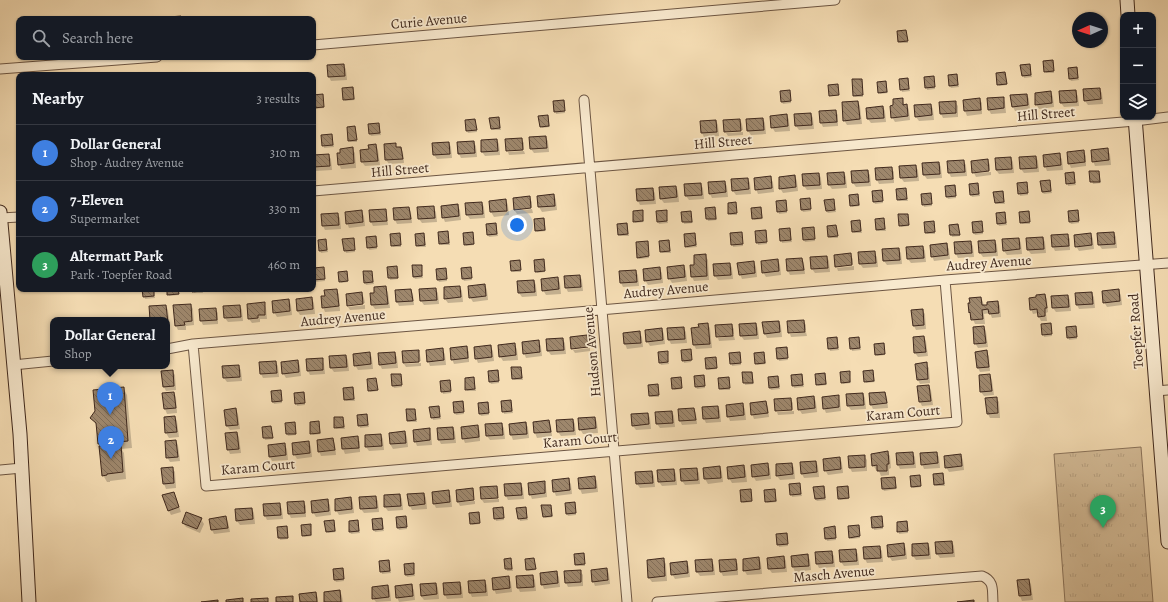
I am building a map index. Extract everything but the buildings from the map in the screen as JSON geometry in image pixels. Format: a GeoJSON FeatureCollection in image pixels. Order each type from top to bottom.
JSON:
{"type":"FeatureCollection","features":[{"type":"Feature","properties":{"kind":"street","name":"Curie Avenue"},"geometry":{"type":"LineString","coordinates":[[316,45],[835,0]]}},
{"type":"Feature","properties":{"kind":"street"},"geometry":{"type":"LineString","coordinates":[[1127,0],[1128,12]]}},
{"type":"Feature","properties":{"kind":"street"},"geometry":{"type":"LineString","coordinates":[[0,69],[118,60]]}},
{"type":"Feature","properties":{"kind":"street","name":"Hudson Avenue"},"geometry":{"type":"LineString","coordinates":[[584,100],[627,602]]}},
{"type":"Feature","properties":{"kind":"street","name":"Hill Street"},"geometry":{"type":"LineString","coordinates":[[1156,118],[1168,117]]}},
{"type":"Feature","properties":{"kind":"street","name":"Hill Street"},"geometry":{"type":"LineString","coordinates":[[316,191],[591,168],[1124,120]]}},
{"type":"Feature","properties":{"kind":"street","name":"Toepfer Road"},"geometry":{"type":"LineString","coordinates":[[1135,120],[1147,265],[1162,390],[1168,542]]}},
{"type":"Feature","properties":{"kind":"street"},"geometry":{"type":"LineString","coordinates":[[0,212],[4,293],[13,365],[22,468],[29,602]]}},
{"type":"Feature","properties":{"kind":"street"},"geometry":{"type":"LineString","coordinates":[[0,218],[16,217]]}},
{"type":"Feature","properties":{"kind":"street","name":"Audrey Avenue"},"geometry":{"type":"LineString","coordinates":[[170,348],[193,344],[945,280],[1168,263]]}},
{"type":"Feature","properties":{"kind":"street","name":"Karam Court"},"geometry":{"type":"LineString","coordinates":[[193,344],[206,486],[957,422],[945,280]]}},
{"type":"Feature","properties":{"kind":"street"},"geometry":{"type":"LineString","coordinates":[[13,365],[50,361]]}},
{"type":"Feature","properties":{"kind":"street"},"geometry":{"type":"LineString","coordinates":[[0,470],[22,468]]}},
{"type":"Feature","properties":{"kind":"street","name":"Masch Avenue"},"geometry":{"type":"LineString","coordinates":[[657,602],[972,576],[982,576],[989,580],[992,586],[993,602]]}},
{"type":"Feature","properties":{"kind":"green space"},"geometry":{"type":"Polygon","coordinates":[[[1141,447],[1153,602],[1065,602],[1054,454],[1141,447]]]}},
{"type":"Feature","properties":{"kind":"place","name":"Dollar General"},"geometry":{"type":"Point","coordinates":[110,415]}},
{"type":"Feature","properties":{"kind":"place","name":"7-Eleven"},"geometry":{"type":"Point","coordinates":[111,459]}},
{"type":"Feature","properties":{"kind":"place","name":"Altermatt Park"},"geometry":{"type":"Point","coordinates":[1103,528]}}]}
